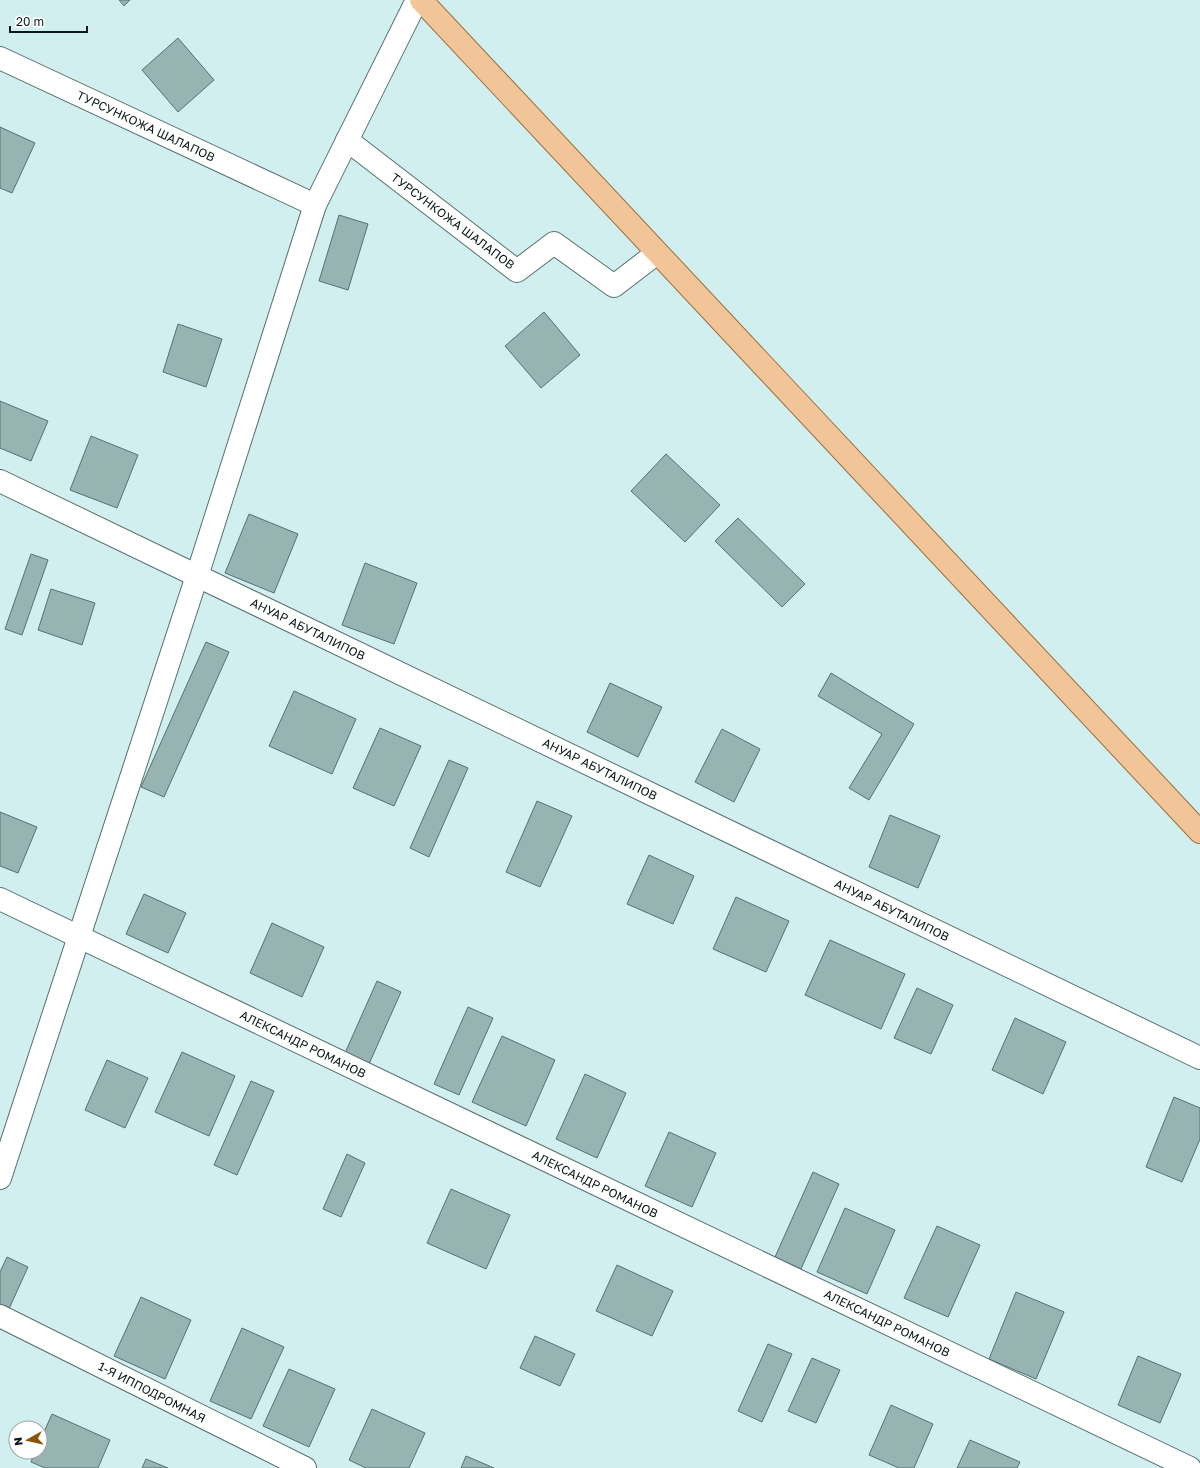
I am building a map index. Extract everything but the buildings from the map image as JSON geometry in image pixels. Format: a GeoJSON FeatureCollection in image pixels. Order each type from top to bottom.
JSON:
{"type":"FeatureCollection","features":[{"type":"Feature","properties":{"kind":"main road"},"geometry":{"type":"LineString","coordinates":[[421,0],[1200,832]]}},
{"type":"Feature","properties":{"kind":"street"},"geometry":{"type":"LineString","coordinates":[[0,1178],[197,576],[314,205],[418,0]]}},
{"type":"Feature","properties":{"kind":"street","name":"ТУРСУНКОЖА ШАЛАПОВ"},"geometry":{"type":"LineString","coordinates":[[0,58],[314,205]]}},
{"type":"Feature","properties":{"kind":"street","name":"ТУРСУНКОЖА ШАЛАПОВ"},"geometry":{"type":"LineString","coordinates":[[347,140],[517,271],[554,243],[614,286],[657,253]]}},
{"type":"Feature","properties":{"kind":"street","name":"АНУАР АБУТАЛИПОВ"},"geometry":{"type":"LineString","coordinates":[[0,481],[1200,1058]]}},
{"type":"Feature","properties":{"kind":"street","name":"АЛЕКСАНДР РОМАНОВ"},"geometry":{"type":"LineString","coordinates":[[0,899],[1190,1468]]}},
{"type":"Feature","properties":{"kind":"street","name":"1-Я ИППОДРОМНАЯ"},"geometry":{"type":"LineString","coordinates":[[0,1316],[305,1468]]}}]}
